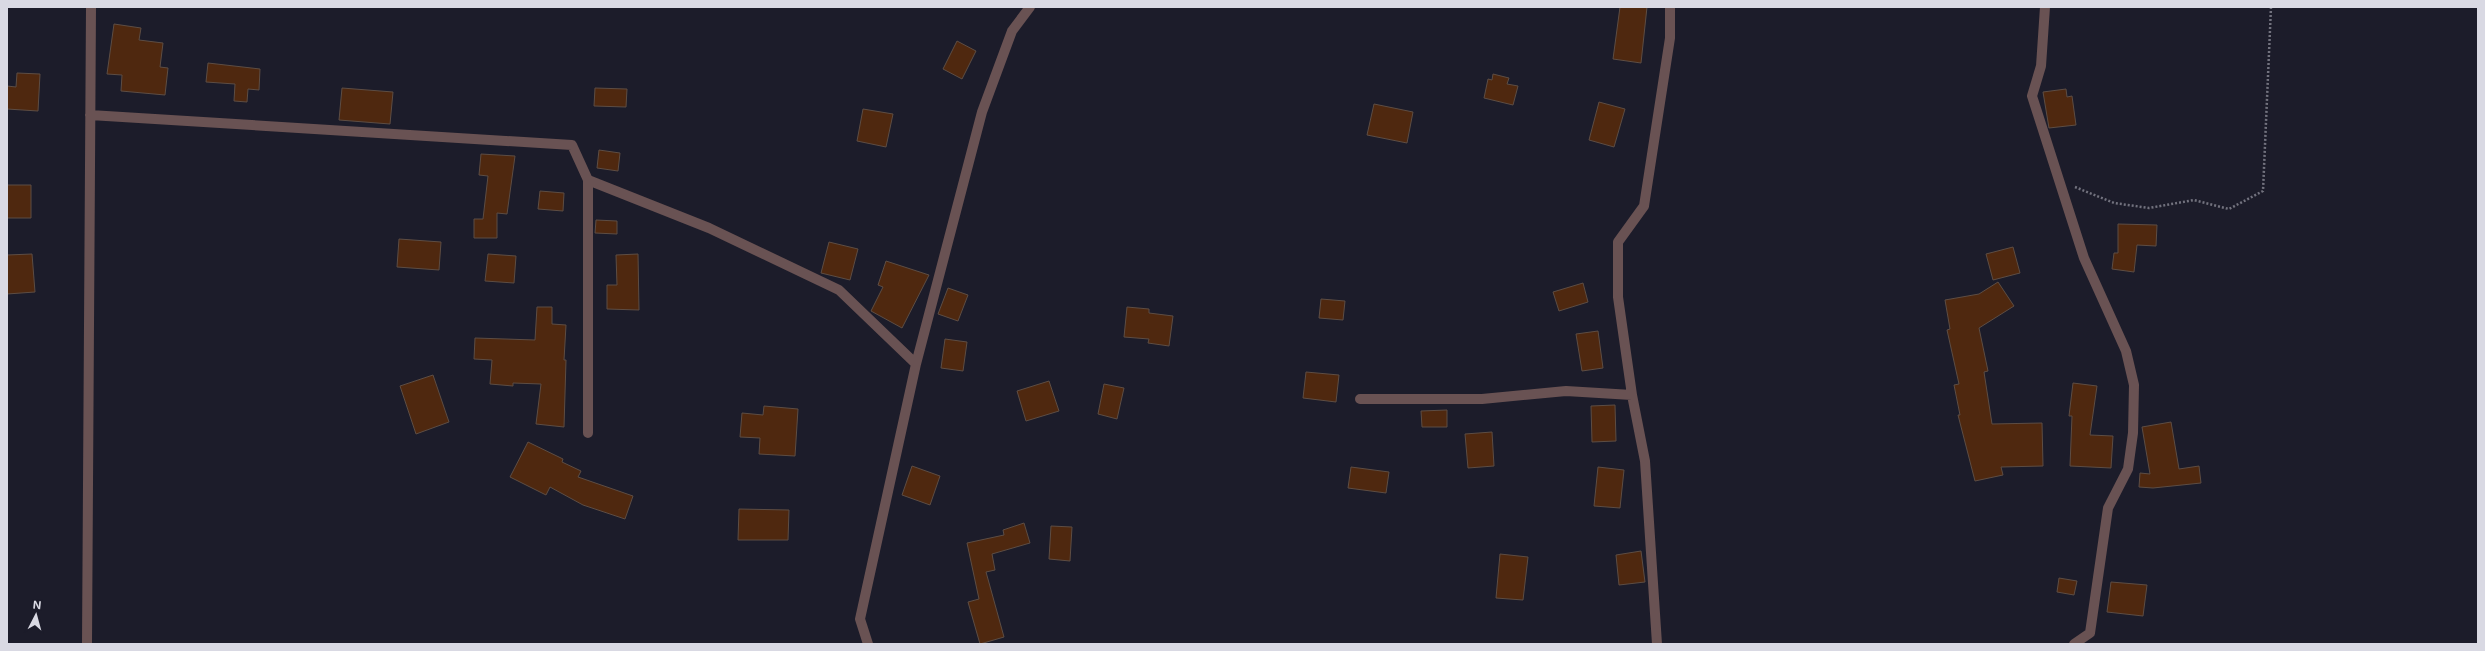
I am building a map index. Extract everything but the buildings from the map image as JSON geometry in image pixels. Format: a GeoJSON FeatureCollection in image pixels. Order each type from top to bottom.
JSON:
{"type":"FeatureCollection","features":[{"type":"Feature","properties":{"kind":"street"},"geometry":{"type":"LineString","coordinates":[[87,644],[91,7]]}},
{"type":"Feature","properties":{"kind":"street"},"geometry":{"type":"LineString","coordinates":[[868,644],[860,619],[916,364],[982,112],[1012,31],[1030,7]]}},
{"type":"Feature","properties":{"kind":"street"},"geometry":{"type":"LineString","coordinates":[[1657,644],[1645,461],[1632,394],[1618,297],[1618,242],[1644,206],[1670,38],[1670,7]]}},
{"type":"Feature","properties":{"kind":"street"},"geometry":{"type":"LineString","coordinates":[[2045,7],[2041,66],[2032,96],[2084,258],[2126,351],[2134,386],[2133,434],[2128,469],[2108,508],[2090,633],[2074,644]]}},
{"type":"Feature","properties":{"kind":"street"},"geometry":{"type":"LineString","coordinates":[[90,115],[572,145],[588,180],[588,433]]}},
{"type":"Feature","properties":{"kind":"street"},"geometry":{"type":"LineString","coordinates":[[588,180],[709,228],[839,290],[916,364]]}},
{"type":"Feature","properties":{"kind":"street"},"geometry":{"type":"LineString","coordinates":[[1360,399],[1482,399],[1566,391],[1632,394]]}},
{"type":"Feature","properties":{"kind":"path"},"geometry":{"type":"LineString","coordinates":[[2059,181],[2114,203],[2149,208],[2194,200],[2229,209],[2263,191],[2271,7]]}}]}
